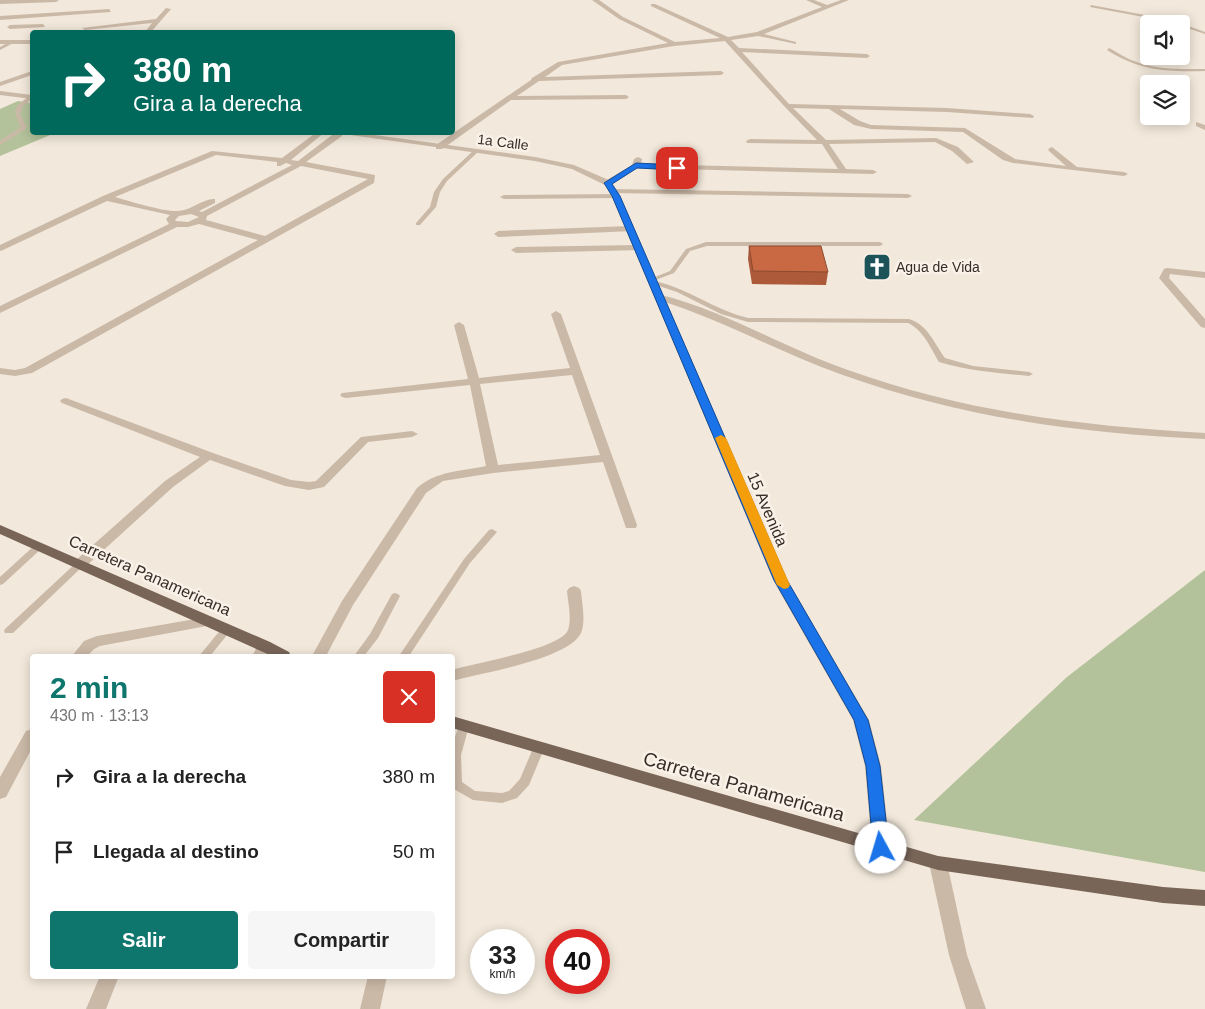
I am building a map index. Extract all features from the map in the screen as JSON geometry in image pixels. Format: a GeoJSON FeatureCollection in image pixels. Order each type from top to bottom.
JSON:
{"type":"FeatureCollection","features":[{"type":"Feature","properties":{"kind":"main road","name":"Carretera Panamericana"},"geometry":{"type":"LineString","coordinates":[[0,529],[207,622],[227,629],[262,651],[275,654]]}},
{"type":"Feature","properties":{"kind":"main road","name":"Carretera Panamericana"},"geometry":{"type":"LineString","coordinates":[[458,724],[538,749],[938,863],[1163,896],[1205,898]]}},
{"type":"Feature","properties":{"kind":"street"},"geometry":{"type":"LineString","coordinates":[[0,2],[56,0]]}},
{"type":"Feature","properties":{"kind":"street"},"geometry":{"type":"LineString","coordinates":[[595,0],[620,18],[674,44]]}},
{"type":"Feature","properties":{"kind":"street"},"geometry":{"type":"LineString","coordinates":[[809,0],[826,7]]}},
{"type":"Feature","properties":{"kind":"street"},"geometry":{"type":"LineString","coordinates":[[439,147],[534,79],[563,62],[674,44],[758,34],[826,7],[833,2],[846,0]]}},
{"type":"Feature","properties":{"kind":"street"},"geometry":{"type":"LineString","coordinates":[[653,5],[727,39],[787,106],[824,142],[843,171]]}},
{"type":"Feature","properties":{"kind":"street"},"geometry":{"type":"LineString","coordinates":[[150,30],[168,9]]}},
{"type":"Feature","properties":{"kind":"street"},"geometry":{"type":"LineString","coordinates":[[0,18],[109,11]]}},
{"type":"Feature","properties":{"kind":"street"},"geometry":{"type":"LineString","coordinates":[[84,28],[158,21]]}},
{"type":"Feature","properties":{"kind":"street"},"geometry":{"type":"LineString","coordinates":[[0,27],[43,26]]}},
{"type":"Feature","properties":{"kind":"street"},"geometry":{"type":"LineString","coordinates":[[758,34],[794,43]]}},
{"type":"Feature","properties":{"kind":"street"},"geometry":{"type":"LineString","coordinates":[[0,42],[30,42]]}},
{"type":"Feature","properties":{"kind":"street"},"geometry":{"type":"LineString","coordinates":[[737,50],[868,56]]}},
{"type":"Feature","properties":{"kind":"street"},"geometry":{"type":"LineString","coordinates":[[0,84],[30,74]]}},
{"type":"Feature","properties":{"kind":"street"},"geometry":{"type":"LineString","coordinates":[[534,79],[721,74]]}},
{"type":"Feature","properties":{"kind":"street"},"geometry":{"type":"LineString","coordinates":[[0,93],[30,97]]}},
{"type":"Feature","properties":{"kind":"street"},"geometry":{"type":"LineString","coordinates":[[509,98],[626,97]]}},
{"type":"Feature","properties":{"kind":"street"},"geometry":{"type":"LineString","coordinates":[[787,106],[947,110],[1030,116]]}},
{"type":"Feature","properties":{"kind":"street"},"geometry":{"type":"LineString","coordinates":[[831,107],[864,126],[954,128],[965,130],[1013,161],[1124,174]]}},
{"type":"Feature","properties":{"kind":"street"},"geometry":{"type":"LineString","coordinates":[[0,310],[192,212],[285,161],[318,135]]}},
{"type":"Feature","properties":{"kind":"street"},"geometry":{"type":"LineString","coordinates":[[106,198],[190,224],[299,164],[334,135]]}},
{"type":"Feature","properties":{"kind":"street","name":"1a Calle"},"geometry":{"type":"LineString","coordinates":[[351,135],[535,159],[574,168],[612,190]]}},
{"type":"Feature","properties":{"kind":"street"},"geometry":{"type":"LineString","coordinates":[[750,141],[936,140],[955,149],[970,162]]}},
{"type":"Feature","properties":{"kind":"street"},"geometry":{"type":"LineString","coordinates":[[1052,149],[1075,169]]}},
{"type":"Feature","properties":{"kind":"street"},"geometry":{"type":"LineString","coordinates":[[0,248],[106,198],[215,153],[285,161],[372,177],[371,180],[28,371],[16,373],[0,371]]}},
{"type":"Feature","properties":{"kind":"street"},"geometry":{"type":"LineString","coordinates":[[612,190],[637,162],[873,172]]}},
{"type":"Feature","properties":{"kind":"street"},"geometry":{"type":"LineString","coordinates":[[504,197],[612,190],[908,196]]}},
{"type":"Feature","properties":{"kind":"street","name":"15 Avenida"},"geometry":{"type":"LineString","coordinates":[[612,190],[654,281],[780,580],[861,720],[873,766],[881,848]]}},
{"type":"Feature","properties":{"kind":"street"},"geometry":{"type":"LineString","coordinates":[[192,212],[201,218],[266,239]]}},
{"type":"Feature","properties":{"kind":"street"},"geometry":{"type":"LineString","coordinates":[[498,234],[630,229]]}},
{"type":"Feature","properties":{"kind":"street"},"geometry":{"type":"LineString","coordinates":[[516,250],[638,248]]}},
{"type":"Feature","properties":{"kind":"street"},"geometry":{"type":"LineString","coordinates":[[1205,275],[1167,271],[1164,278],[1205,325]]}},
{"type":"Feature","properties":{"kind":"street"},"geometry":{"type":"LineString","coordinates":[[661,298],[676,302],[818,363],[924,398],[1016,418],[1130,432],[1205,436]]}},
{"type":"Feature","properties":{"kind":"street"},"geometry":{"type":"LineString","coordinates":[[556,314],[631,525]]}},
{"type":"Feature","properties":{"kind":"street"},"geometry":{"type":"LineString","coordinates":[[459,325],[474,380],[493,469]]}},
{"type":"Feature","properties":{"kind":"street"},"geometry":{"type":"LineString","coordinates":[[346,395],[474,380],[575,371]]}},
{"type":"Feature","properties":{"kind":"street"},"geometry":{"type":"LineString","coordinates":[[66,401],[209,456],[289,483],[308,486],[320,484],[365,439],[412,434]]}},
{"type":"Feature","properties":{"kind":"street"},"geometry":{"type":"LineString","coordinates":[[80,564],[169,484],[209,456]]}},
{"type":"Feature","properties":{"kind":"street"},"geometry":{"type":"LineString","coordinates":[[320,654],[347,604],[421,491],[430,483],[440,478],[493,469],[608,458]]}},
{"type":"Feature","properties":{"kind":"street"},"geometry":{"type":"LineString","coordinates":[[455,675],[466,670],[544,652],[562,644],[572,636],[576,626],[574,591]]}},
{"type":"Feature","properties":{"kind":"street"},"geometry":{"type":"LineString","coordinates":[[80,654],[89,645],[98,641],[207,622]]}},
{"type":"Feature","properties":{"kind":"street"},"geometry":{"type":"LineString","coordinates":[[0,792],[30,739]]}},
{"type":"Feature","properties":{"kind":"street"},"geometry":{"type":"LineString","coordinates":[[938,863],[958,955],[976,1009]]}},
{"type":"Feature","properties":{"kind":"street"},"geometry":{"type":"LineString","coordinates":[[96,1009],[109,979]]}},
{"type":"Feature","properties":{"kind":"street"},"geometry":{"type":"LineString","coordinates":[[370,1009],[377,979]]}},
{"type":"Feature","properties":{"kind":"lane"},"geometry":{"type":"LineString","coordinates":[[1091,6],[1172,21],[1205,33]]}},
{"type":"Feature","properties":{"kind":"lane"},"geometry":{"type":"LineString","coordinates":[[0,49],[13,42]]}},
{"type":"Feature","properties":{"kind":"lane"},"geometry":{"type":"LineString","coordinates":[[1110,49],[1122,59],[1151,69],[1174,71],[1205,70]]}},
{"type":"Feature","properties":{"kind":"lane"},"geometry":{"type":"LineString","coordinates":[[0,143],[24,128],[17,116],[23,103],[30,98]]}},
{"type":"Feature","properties":{"kind":"lane"},"geometry":{"type":"LineString","coordinates":[[418,224],[433,207],[437,192],[445,180],[476,151]]}},
{"type":"Feature","properties":{"kind":"lane"},"geometry":{"type":"LineString","coordinates":[[654,281],[672,272],[688,250],[706,244],[880,244]]}},
{"type":"Feature","properties":{"kind":"lane"},"geometry":{"type":"LineString","coordinates":[[654,281],[678,288],[724,313],[748,320],[909,321],[918,324],[925,330],[942,360],[955,365],[978,369],[1029,374]]}},
{"type":"Feature","properties":{"kind":"lane"},"geometry":{"type":"LineString","coordinates":[[405,654],[467,561],[492,532]]}},
{"type":"Feature","properties":{"kind":"lane"},"geometry":{"type":"LineString","coordinates":[[0,582],[38,547]]}},
{"type":"Feature","properties":{"kind":"lane"},"geometry":{"type":"LineString","coordinates":[[9,631],[80,564]]}},
{"type":"Feature","properties":{"kind":"lane"},"geometry":{"type":"LineString","coordinates":[[360,654],[374,636],[395,596]]}},
{"type":"Feature","properties":{"kind":"lane"},"geometry":{"type":"LineString","coordinates":[[206,654],[227,629]]}},
{"type":"Feature","properties":{"kind":"lane"},"geometry":{"type":"LineString","coordinates":[[458,724],[455,755],[456,784],[473,795],[502,798],[513,795],[525,782],[538,749]]}},
{"type":"Feature","properties":{"kind":"green space"},"geometry":{"type":"Polygon","coordinates":[[[18,101],[30,103],[30,135],[50,135],[0,156],[0,109],[18,101]]]}},
{"type":"Feature","properties":{"kind":"green space"},"geometry":{"type":"Polygon","coordinates":[[[1205,570],[1205,872],[914,820],[1067,677],[1205,570]]]}},
{"type":"Feature","properties":{"kind":"building"},"geometry":{"type":"Polygon","coordinates":[[[749,246],[821,246],[828,272],[753,271],[749,246]]]}},
{"type":"Feature","properties":{"kind":"slow traffic"},"geometry":{"type":"LineString","coordinates":[[721,438],[780,580],[784,585]]}},
{"type":"Feature","properties":{"kind":"place","name":"Agua de Vida"},"geometry":{"type":"Point","coordinates":[877,267]}},
{"type":"Feature","properties":{"kind":"route"},"geometry":{"type":"LineString","coordinates":[[677,168],[636,166],[608,183],[616,196],[653,279],[780,580],[861,720],[873,766],[881,848]]}}]}
